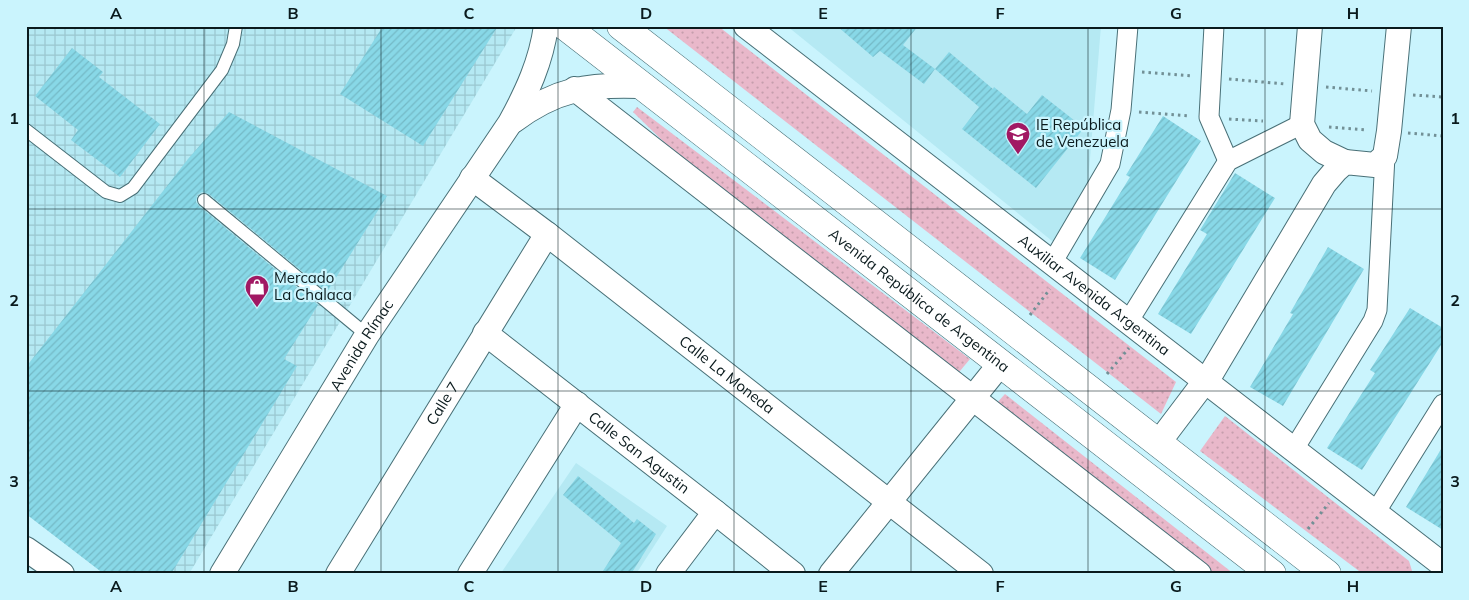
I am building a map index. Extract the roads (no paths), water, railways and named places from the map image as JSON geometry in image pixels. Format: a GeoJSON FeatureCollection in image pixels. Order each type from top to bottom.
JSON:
{"type":"FeatureCollection","features":[{"type":"Feature","properties":{"kind":"main road","name":"Avenida República de Argentina"},"geometry":{"type":"LineString","coordinates":[[565,26],[1272,574]]}},
{"type":"Feature","properties":{"kind":"main road"},"geometry":{"type":"LineString","coordinates":[[621,26],[1327,574]]}},
{"type":"Feature","properties":{"kind":"street","name":"Avenida Rímac"},"geometry":{"type":"LineString","coordinates":[[222,574],[367,335],[510,123],[524,98],[536,70],[546,26]]}},
{"type":"Feature","properties":{"kind":"street","name":"Auxiliar Avenida Argentina"},"geometry":{"type":"LineString","coordinates":[[746,26],[1443,565]]}},
{"type":"Feature","properties":{"kind":"street"},"geometry":{"type":"LineString","coordinates":[[1052,263],[1110,164],[1121,110],[1128,26]]}},
{"type":"Feature","properties":{"kind":"street"},"geometry":{"type":"LineString","coordinates":[[1214,26],[1208,117],[1228,161]]}},
{"type":"Feature","properties":{"kind":"street"},"geometry":{"type":"LineString","coordinates":[[1310,26],[1302,124],[1310,140],[1324,152],[1345,162],[1375,165],[1385,156]]}},
{"type":"Feature","properties":{"kind":"street"},"geometry":{"type":"LineString","coordinates":[[1294,449],[1373,321],[1377,310],[1385,156],[1399,26]]}},
{"type":"Feature","properties":{"kind":"street","name":"Avenida Rímac"},"geometry":{"type":"LineString","coordinates":[[510,123],[530,109],[552,98],[575,90],[607,84],[640,86]]}},
{"type":"Feature","properties":{"kind":"street"},"geometry":{"type":"LineString","coordinates":[[575,90],[1199,574]]}},
{"type":"Feature","properties":{"kind":"street"},"geometry":{"type":"LineString","coordinates":[[1135,327],[1228,161],[1302,124]]}},
{"type":"Feature","properties":{"kind":"street"},"geometry":{"type":"LineString","coordinates":[[1159,442],[1205,381],[1324,184],[1345,162]]}},
{"type":"Feature","properties":{"kind":"street","name":"Calle La Moneda"},"geometry":{"type":"LineString","coordinates":[[472,178],[547,234],[981,574]]}},
{"type":"Feature","properties":{"kind":"street","name":"Calle 7"},"geometry":{"type":"LineString","coordinates":[[338,574],[547,234]]}},
{"type":"Feature","properties":{"kind":"street","name":"Calle San Agustin"},"geometry":{"type":"LineString","coordinates":[[485,333],[792,574]]}},
{"type":"Feature","properties":{"kind":"street"},"geometry":{"type":"LineString","coordinates":[[831,574],[974,399],[1001,363]]}},
{"type":"Feature","properties":{"kind":"street"},"geometry":{"type":"LineString","coordinates":[[470,574],[577,404]]}},
{"type":"Feature","properties":{"kind":"street"},"geometry":{"type":"LineString","coordinates":[[1375,513],[1443,404]]}},
{"type":"Feature","properties":{"kind":"street"},"geometry":{"type":"LineString","coordinates":[[668,574],[715,512]]}},
{"type":"Feature","properties":{"kind":"street"},"geometry":{"type":"LineString","coordinates":[[26,549],[62,574]]}},
{"type":"Feature","properties":{"kind":"lane"},"geometry":{"type":"LineString","coordinates":[[26,130],[106,192],[120,196],[133,188],[222,70],[233,44],[236,26]]}},
{"type":"Feature","properties":{"kind":"lane"},"geometry":{"type":"LineString","coordinates":[[204,200],[367,335]]}},
{"type":"Feature","properties":{"kind":"place","name":"IE República de Venezuela"},"geometry":{"type":"Point","coordinates":[1018,155]}},
{"type":"Feature","properties":{"kind":"place","name":"Mercado La Chalaca"},"geometry":{"type":"Point","coordinates":[257,308]}}]}
